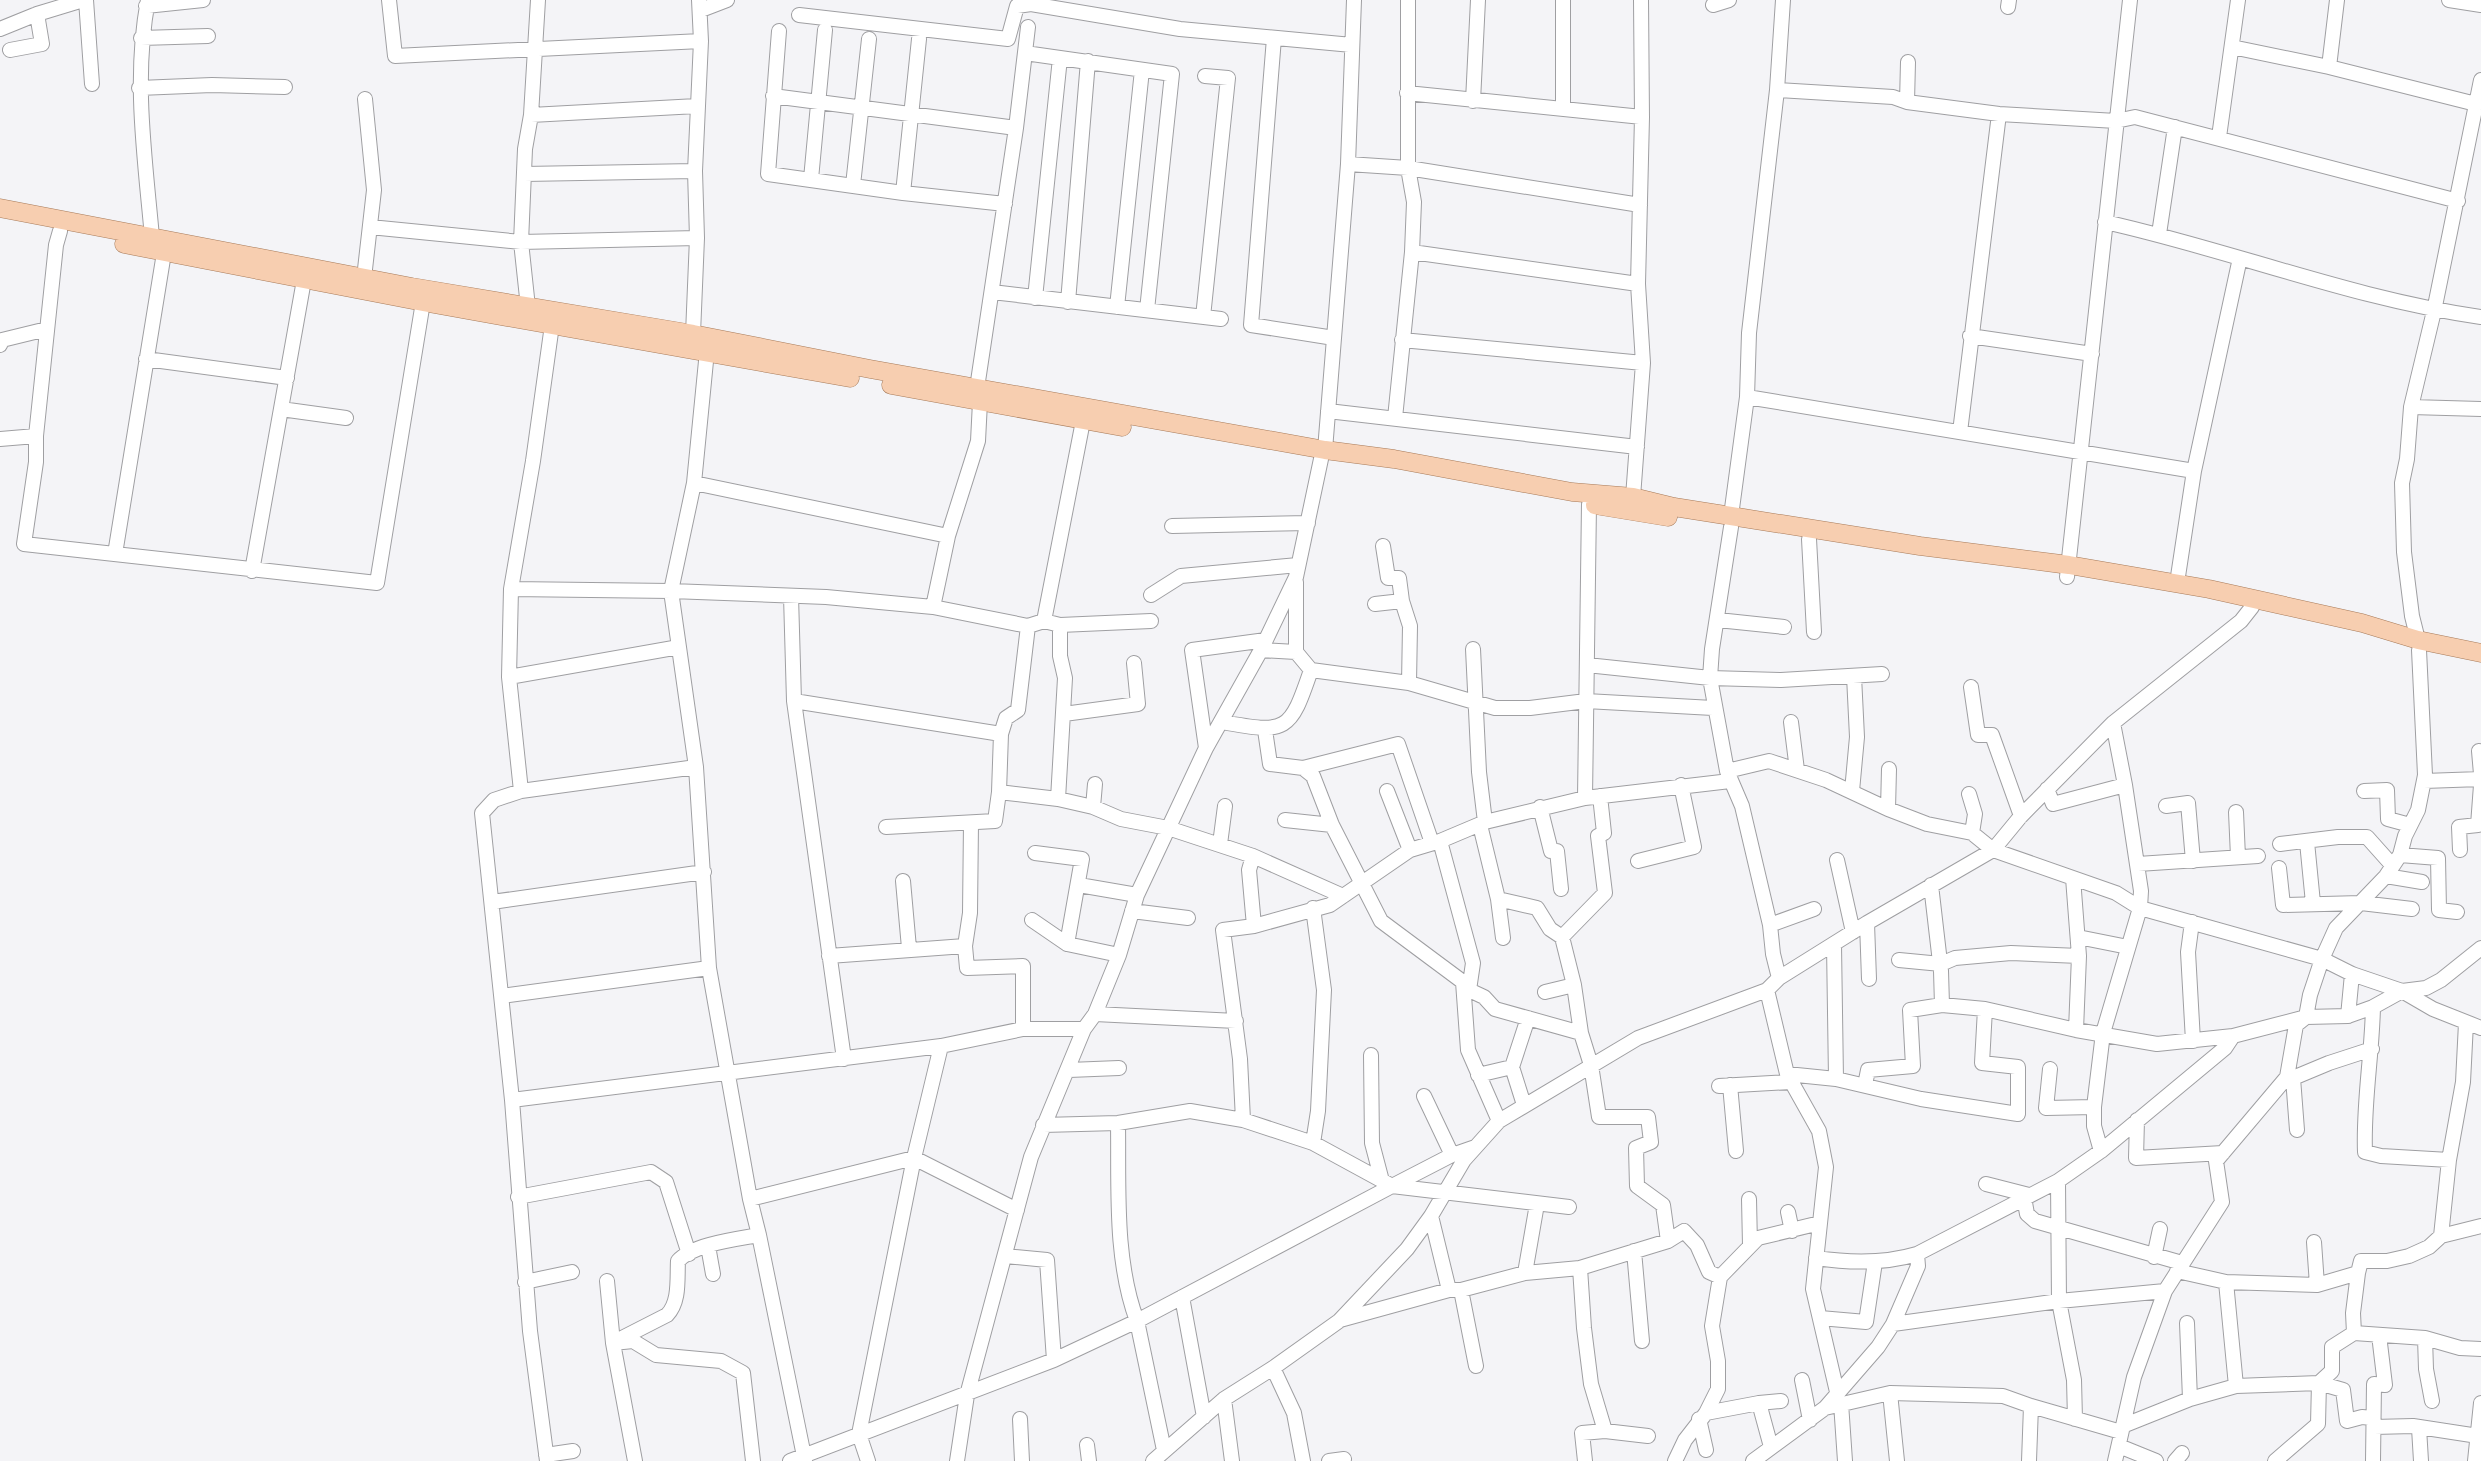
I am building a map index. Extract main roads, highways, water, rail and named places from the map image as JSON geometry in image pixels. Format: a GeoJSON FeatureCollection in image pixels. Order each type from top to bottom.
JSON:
{"type":"FeatureCollection","features":[{"type":"Feature","properties":{"kind":"main road"},"geometry":{"type":"LineString","coordinates":[[0,208],[364,278],[693,334],[978,395]]}},
{"type":"Feature","properties":{"kind":"main road"},"geometry":{"type":"LineString","coordinates":[[0,220],[423,302],[978,395],[1589,504],[1920,546],[2068,571],[2252,607],[2481,659]]}},
{"type":"Feature","properties":{"kind":"main road"},"geometry":{"type":"LineString","coordinates":[[1056,409],[1083,421],[1323,455],[1394,459],[1572,492],[1633,497],[1809,539],[2177,583],[2362,623],[2418,645],[2481,653]]}}]}
